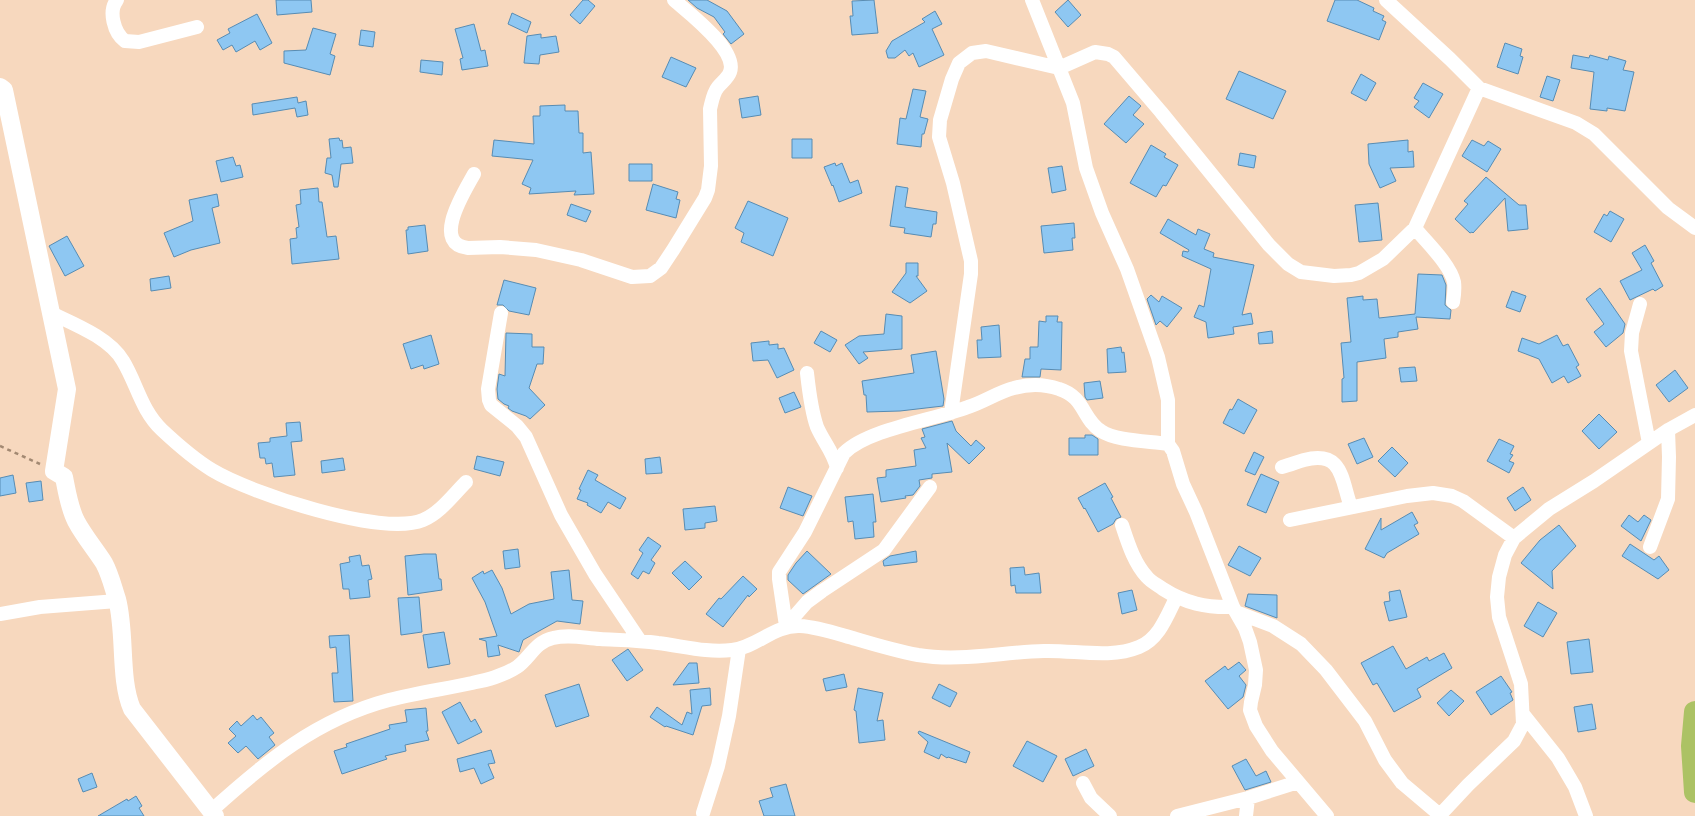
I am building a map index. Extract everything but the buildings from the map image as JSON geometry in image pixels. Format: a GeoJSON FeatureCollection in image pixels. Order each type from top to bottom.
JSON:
{"type":"FeatureCollection","features":[{"type":"Feature","properties":{"kind":"highway"},"geometry":{"type":"LineString","coordinates":[[1695,712],[1692,746],[1695,792]]}},
{"type":"Feature","properties":{"kind":"street"},"geometry":{"type":"LineString","coordinates":[[117,0],[113,6],[113,20],[118,33],[125,41],[139,42],[196,27]]}},
{"type":"Feature","properties":{"kind":"street"},"geometry":{"type":"LineString","coordinates":[[474,174],[452,218],[453,237],[455,242],[461,246],[472,248],[514,247],[536,250],[581,260],[632,277],[650,276],[661,268],[702,204],[708,190],[711,166],[710,118],[712,100],[715,91],[732,69],[725,50],[716,38],[674,0]]}},
{"type":"Feature","properties":{"kind":"street"},"geometry":{"type":"LineString","coordinates":[[1032,0],[1072,103],[1086,168],[1158,357],[1168,400],[1168,444],[1173,451],[1182,484],[1196,512],[1234,610],[1250,642],[1256,670],[1250,710],[1256,726],[1272,752],[1327,816]]}},
{"type":"Feature","properties":{"kind":"street"},"geometry":{"type":"LineString","coordinates":[[1386,0],[1479,88],[1576,123],[1594,134],[1668,208],[1695,228]]}},
{"type":"Feature","properties":{"kind":"street"},"geometry":{"type":"LineString","coordinates":[[951,413],[956,389],[971,274],[969,248],[953,183],[939,137],[940,120],[952,79],[959,63],[972,53],[986,51],[1059,68],[1095,52],[1103,52],[1114,57],[1162,112],[1269,246],[1288,264],[1301,272],[1334,276],[1359,273],[1383,259],[1414,228],[1479,88]]}},
{"type":"Feature","properties":{"kind":"street"},"geometry":{"type":"LineString","coordinates":[[0,87],[4,90],[67,389],[54,471],[64,477],[69,503],[76,520],[104,563],[118,601],[129,703],[137,717],[213,813],[256,770],[296,741],[327,723],[355,711],[389,700],[494,678],[518,666],[545,640],[578,636],[719,651],[739,649],[786,626],[807,602],[884,550],[930,487]]}},
{"type":"Feature","properties":{"kind":"street"},"geometry":{"type":"LineString","coordinates":[[1414,228],[1446,265],[1453,278],[1453,302]]}},
{"type":"Feature","properties":{"kind":"street"},"geometry":{"type":"LineString","coordinates":[[1640,304],[1632,333],[1632,351],[1649,443]]}},
{"type":"Feature","properties":{"kind":"street"},"geometry":{"type":"LineString","coordinates":[[51,313],[97,337],[117,352],[129,372],[143,405],[162,429],[190,454],[214,471],[253,489],[327,513],[398,524],[425,519],[441,508],[466,482]]}},
{"type":"Feature","properties":{"kind":"street"},"geometry":{"type":"LineString","coordinates":[[501,313],[488,389],[490,403],[498,412],[517,426],[526,437],[561,515],[595,574],[640,642]]}},
{"type":"Feature","properties":{"kind":"street"},"geometry":{"type":"LineString","coordinates":[[807,373],[814,417],[825,443],[834,455],[837,468]]}},
{"type":"Feature","properties":{"kind":"street"},"geometry":{"type":"LineString","coordinates":[[786,626],[779,572],[804,532],[844,453],[861,441],[878,434],[951,413],[1015,388],[1045,385],[1061,389],[1076,397],[1092,423],[1101,431],[1114,437],[1168,444]]}},
{"type":"Feature","properties":{"kind":"street"},"geometry":{"type":"LineString","coordinates":[[1122,525],[1133,554],[1147,578],[1176,598],[1202,607],[1234,610],[1273,626],[1301,644],[1326,670],[1365,721],[1385,760],[1402,783],[1440,815],[1514,741],[1522,724],[1521,684],[1499,617],[1497,597],[1498,577],[1505,555],[1514,538],[1549,509],[1594,481],[1668,430],[1695,415]]}},
{"type":"Feature","properties":{"kind":"street"},"geometry":{"type":"LineString","coordinates":[[1650,548],[1668,499],[1670,457],[1668,430]]}},
{"type":"Feature","properties":{"kind":"street"},"geometry":{"type":"LineString","coordinates":[[1282,467],[1305,460],[1330,459],[1340,472],[1351,507]]}},
{"type":"Feature","properties":{"kind":"street"},"geometry":{"type":"LineString","coordinates":[[1290,520],[1351,507],[1433,494],[1452,496],[1463,501],[1514,538]]}},
{"type":"Feature","properties":{"kind":"street"},"geometry":{"type":"LineString","coordinates":[[786,626],[812,627],[919,655],[962,658],[1045,650],[1093,653],[1121,652],[1140,647],[1153,639],[1165,622],[1176,598]]}},
{"type":"Feature","properties":{"kind":"street"},"geometry":{"type":"LineString","coordinates":[[0,614],[40,607],[118,601]]}},
{"type":"Feature","properties":{"kind":"street"},"geometry":{"type":"LineString","coordinates":[[703,813],[718,766],[729,716],[739,649]]}},
{"type":"Feature","properties":{"kind":"street"},"geometry":{"type":"LineString","coordinates":[[1523,714],[1558,758],[1575,787],[1586,816]]}},
{"type":"Feature","properties":{"kind":"street"},"geometry":{"type":"LineString","coordinates":[[1177,816],[1248,798],[1298,782]]}},
{"type":"Feature","properties":{"kind":"street"},"geometry":{"type":"LineString","coordinates":[[1084,783],[1091,798],[1110,816]]}},
{"type":"Feature","properties":{"kind":"street"},"geometry":{"type":"LineString","coordinates":[[1246,816],[1248,798]]}},
{"type":"Feature","properties":{"kind":"path"},"geometry":{"type":"LineString","coordinates":[[0,446],[54,471]]}}]}
